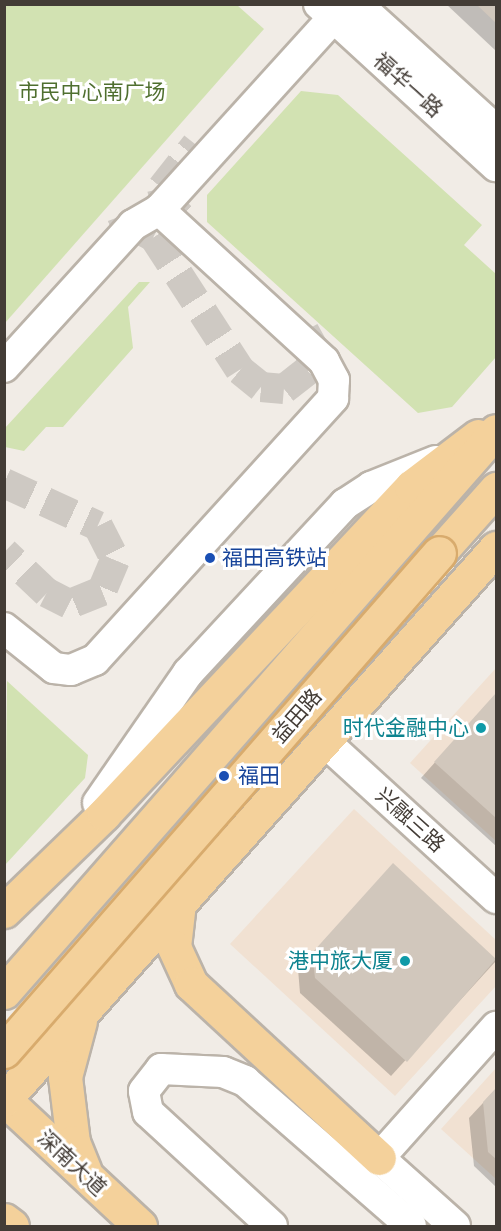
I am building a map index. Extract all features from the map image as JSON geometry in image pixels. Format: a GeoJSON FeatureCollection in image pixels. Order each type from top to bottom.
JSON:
{"type":"FeatureCollection","features":[{"type":"Feature","properties":{"kind":"main road"},"geometry":{"type":"LineString","coordinates":[[4,911],[52,861],[104,814],[411,487],[447,457],[496,423]]}},
{"type":"Feature","properties":{"kind":"main road","name":"益田路"},"geometry":{"type":"LineString","coordinates":[[4,992],[411,532],[496,431]]}},
{"type":"Feature","properties":{"kind":"main road","name":"益田路"},"geometry":{"type":"LineString","coordinates":[[4,1051],[439,553],[490,501]]}},
{"type":"Feature","properties":{"kind":"main road"},"geometry":{"type":"LineString","coordinates":[[5,1099],[495,552]]}},
{"type":"Feature","properties":{"kind":"main road"},"geometry":{"type":"LineString","coordinates":[[179,903],[174,947],[191,984],[379,1158]]}},
{"type":"Feature","properties":{"kind":"main road"},"geometry":{"type":"LineString","coordinates":[[87,1007],[71,1041],[64,1077],[73,1142],[88,1178]]}},
{"type":"Feature","properties":{"kind":"main road","name":"深南大道"},"geometry":{"type":"LineString","coordinates":[[5,1099],[140,1227]]}},
{"type":"Feature","properties":{"kind":"street"},"geometry":{"type":"LineString","coordinates":[[4,367],[133,225],[159,210],[299,56],[336,9]]}},
{"type":"Feature","properties":{"kind":"street","name":"福华一路"},"geometry":{"type":"LineString","coordinates":[[336,9],[496,130]]}},
{"type":"Feature","properties":{"kind":"street","name":"福华一路"},"geometry":{"type":"LineString","coordinates":[[336,9],[496,166]]}},
{"type":"Feature","properties":{"kind":"street"},"geometry":{"type":"LineString","coordinates":[[196,145],[260,77],[299,56]]}},
{"type":"Feature","properties":{"kind":"street"},"geometry":{"type":"LineString","coordinates":[[4,628],[54,668],[71,670],[95,660],[333,398],[334,380],[324,361],[159,210]]}},
{"type":"Feature","properties":{"kind":"street","name":"兴融三路"},"geometry":{"type":"LineString","coordinates":[[324,741],[496,898]]}},
{"type":"Feature","properties":{"kind":"street"},"geometry":{"type":"LineString","coordinates":[[455,1227],[379,1158],[496,1027]]}},
{"type":"Feature","properties":{"kind":"street"},"geometry":{"type":"LineString","coordinates":[[272,1227],[148,1112],[144,1091],[161,1069],[223,1072],[245,1081],[411,1227]]}},
{"type":"Feature","properties":{"kind":"shaded area"},"geometry":{"type":"Polygon","coordinates":[[[496,668],[496,841],[410,763],[496,668]]]}},
{"type":"Feature","properties":{"kind":"shaded area"},"geometry":{"type":"Polygon","coordinates":[[[354,809],[496,940],[496,986],[395,1096],[230,944],[354,809]]]}},
{"type":"Feature","properties":{"kind":"shaded area"},"geometry":{"type":"Polygon","coordinates":[[[496,1068],[496,1179],[441,1129],[496,1068]]]}},
{"type":"Feature","properties":{"kind":"green space","name":"市民中心南广场"},"geometry":{"type":"Polygon","coordinates":[[[4,5],[237,5],[264,29],[5,323],[4,5]]]}},
{"type":"Feature","properties":{"kind":"green space"},"geometry":{"type":"Polygon","coordinates":[[[301,91],[338,95],[482,225],[464,245],[496,274],[496,357],[452,407],[418,413],[207,222],[207,195],[301,91]]]}},
{"type":"Feature","properties":{"kind":"green space"},"geometry":{"type":"Polygon","coordinates":[[[139,282],[150,282],[128,307],[133,348],[63,427],[46,427],[24,451],[5,447],[5,428],[139,282]]]}},
{"type":"Feature","properties":{"kind":"green space"},"geometry":{"type":"Polygon","coordinates":[[[7,681],[88,755],[85,778],[5,865],[7,681]]]}},
{"type":"Feature","properties":{"kind":"building"},"geometry":{"type":"Polygon","coordinates":[[[476,4],[496,4],[496,23],[476,4]]]}},
{"type":"Feature","properties":{"kind":"building","name":"时代金融中心"},"geometry":{"type":"Polygon","coordinates":[[[496,693],[496,818],[434,762],[496,693]]]}},
{"type":"Feature","properties":{"kind":"building","name":"港中旅大厦"},"geometry":{"type":"Polygon","coordinates":[[[393,863],[496,959],[407,1062],[315,978],[312,953],[393,863]]]}},
{"type":"Feature","properties":{"kind":"building"},"geometry":{"type":"Polygon","coordinates":[[[496,1088],[496,1159],[488,1152],[483,1102],[496,1088]]]}},
{"type":"Feature","properties":{"kind":"tunnel"},"geometry":{"type":"LineString","coordinates":[[181,217],[165,201],[162,188],[196,145]]}},
{"type":"Feature","properties":{"kind":"tunnel"},"geometry":{"type":"LineString","coordinates":[[113,235],[135,227],[154,237],[240,370],[261,387],[284,389],[310,369],[313,347],[304,331]]}},
{"type":"Feature","properties":{"kind":"tunnel"},"geometry":{"type":"LineString","coordinates":[[4,483],[98,526],[115,560],[102,591],[69,604],[47,593],[4,552]]}},
{"type":"Feature","properties":{"kind":"place","name":"福田高铁站"},"geometry":{"type":"Point","coordinates":[210,558]}},
{"type":"Feature","properties":{"kind":"place","name":"时代金融中心"},"geometry":{"type":"Point","coordinates":[481,728]}},
{"type":"Feature","properties":{"kind":"place","name":"福田"},"geometry":{"type":"Point","coordinates":[224,776]}},
{"type":"Feature","properties":{"kind":"place","name":"港中旅大厦"},"geometry":{"type":"Point","coordinates":[405,961]}}]}
